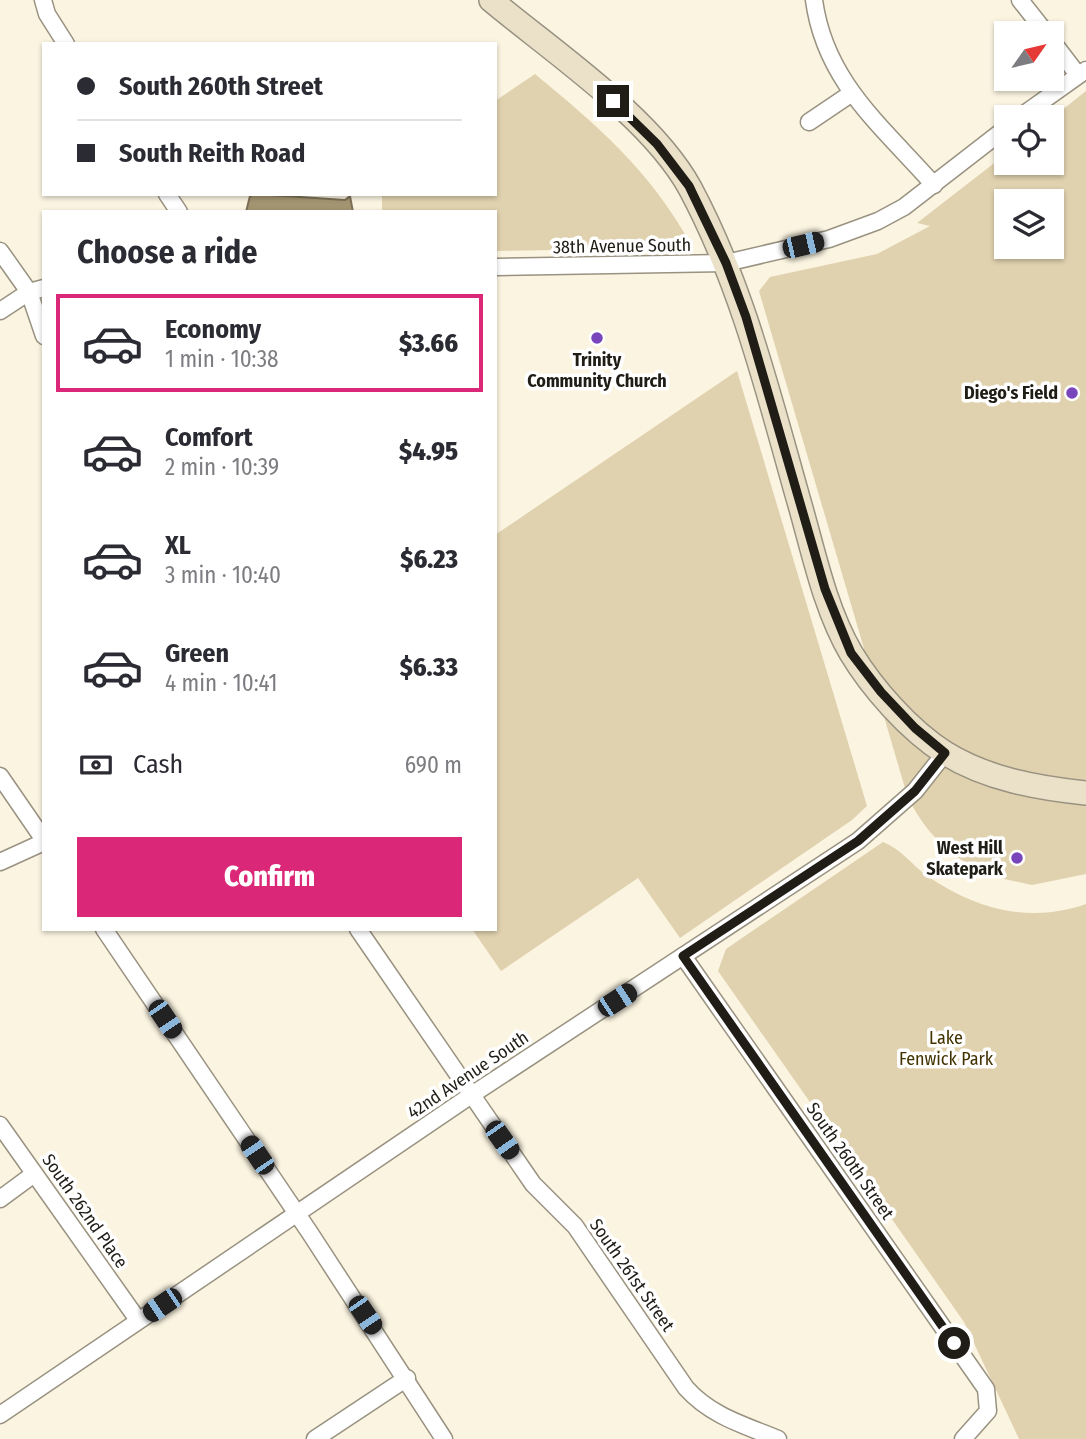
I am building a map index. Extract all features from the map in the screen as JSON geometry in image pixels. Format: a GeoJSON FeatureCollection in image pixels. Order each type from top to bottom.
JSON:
{"type":"FeatureCollection","features":[{"type":"Feature","properties":{"kind":"main road"},"geometry":{"type":"LineString","coordinates":[[491,0],[613,101],[657,144],[689,186],[726,263],[746,317],[825,589],[845,641],[881,692],[915,728],[945,753],[1012,782],[1086,793]]}},
{"type":"Feature","properties":{"kind":"main road"},"geometry":{"type":"LineString","coordinates":[[500,0],[515,20]]}},
{"type":"Feature","properties":{"kind":"street"},"geometry":{"type":"LineString","coordinates":[[43,0],[47,14],[65,42]]}},
{"type":"Feature","properties":{"kind":"street"},"geometry":{"type":"LineString","coordinates":[[814,0],[823,44],[836,71],[852,93],[934,185]]}},
{"type":"Feature","properties":{"kind":"street"},"geometry":{"type":"LineString","coordinates":[[1020,0],[1037,21]]}},
{"type":"Feature","properties":{"kind":"street"},"geometry":{"type":"LineString","coordinates":[[1037,105],[1082,72],[1064,53]]}},
{"type":"Feature","properties":{"kind":"street"},"geometry":{"type":"LineString","coordinates":[[809,122],[852,93]]}},
{"type":"Feature","properties":{"kind":"street","name":"38th Avenue South"},"geometry":{"type":"LineString","coordinates":[[497,267],[726,263],[829,239],[878,222],[934,185],[994,138]]}},
{"type":"Feature","properties":{"kind":"street"},"geometry":{"type":"LineString","coordinates":[[0,251],[36,290],[42,325]]}},
{"type":"Feature","properties":{"kind":"street"},"geometry":{"type":"LineString","coordinates":[[0,311],[36,290]]}},
{"type":"Feature","properties":{"kind":"street","name":"42nd Avenue South"},"geometry":{"type":"LineString","coordinates":[[0,1415],[470,1096],[858,841],[915,791],[945,753]]}},
{"type":"Feature","properties":{"kind":"street"},"geometry":{"type":"LineString","coordinates":[[0,776],[42,838]]}},
{"type":"Feature","properties":{"kind":"street"},"geometry":{"type":"LineString","coordinates":[[0,862],[42,842]]}},
{"type":"Feature","properties":{"kind":"street"},"geometry":{"type":"LineString","coordinates":[[105,931],[298,1214],[407,1378],[444,1439]]}},
{"type":"Feature","properties":{"kind":"street","name":"South 261st Street"},"geometry":{"type":"LineString","coordinates":[[359,931],[470,1096],[533,1184],[575,1226],[686,1388],[701,1405],[778,1439]]}},
{"type":"Feature","properties":{"kind":"street","name":"South 260th Street"},"geometry":{"type":"LineString","coordinates":[[683,956],[986,1389],[988,1411],[963,1439]]}},
{"type":"Feature","properties":{"kind":"street","name":"South 262nd Place"},"geometry":{"type":"LineString","coordinates":[[0,1125],[138,1320]]}},
{"type":"Feature","properties":{"kind":"street"},"geometry":{"type":"LineString","coordinates":[[0,1199],[34,1174]]}},
{"type":"Feature","properties":{"kind":"street"},"geometry":{"type":"LineString","coordinates":[[315,1439],[407,1378]]}},
{"type":"Feature","properties":{"kind":"green space"},"geometry":{"type":"Polygon","coordinates":[[[535,74],[601,131],[639,170],[689,241],[686,248],[497,251],[497,210],[382,210],[382,196],[497,196],[497,100],[535,74]]]}},
{"type":"Feature","properties":{"kind":"green space"},"geometry":{"type":"Polygon","coordinates":[[[1086,91],[1086,874],[1032,885],[976,873],[977,869],[955,855],[936,838],[913,807],[907,795],[759,291],[770,277],[877,254],[930,226],[917,223],[994,163],[994,175],[1064,175],[1064,108],[1086,91]]]}},
{"type":"Feature","properties":{"kind":"green space"},"geometry":{"type":"Polygon","coordinates":[[[737,371],[867,806],[852,820],[680,938],[638,878],[501,971],[473,931],[497,931],[497,534],[737,371]]]}},
{"type":"Feature","properties":{"kind":"green space","name":"Lake Fenwick Park"},"geometry":{"type":"Polygon","coordinates":[[[883,842],[944,887],[983,904],[1023,913],[1044,913],[1086,904],[1086,1439],[1019,1439],[964,1322],[718,971],[726,949],[883,842]]]}},
{"type":"Feature","properties":{"kind":"shaded area"},"geometry":{"type":"Polygon","coordinates":[[[250,196],[345,200],[350,196],[353,210],[246,210],[250,196]]]}},
{"type":"Feature","properties":{"kind":"place","name":"Trinity Community Church"},"geometry":{"type":"Point","coordinates":[597,338]}},
{"type":"Feature","properties":{"kind":"place","name":"Diego's Field"},"geometry":{"type":"Point","coordinates":[1072,393]}},
{"type":"Feature","properties":{"kind":"place","name":"West Hill Skatepark"},"geometry":{"type":"Point","coordinates":[1017,858]}},
{"type":"Feature","properties":{"kind":"route"},"geometry":{"type":"LineString","coordinates":[[613,101],[657,144],[689,186],[726,263],[746,317],[825,589],[851,653],[881,692],[915,728],[945,753],[915,791],[858,841],[683,956],[954,1343]]}}]}
